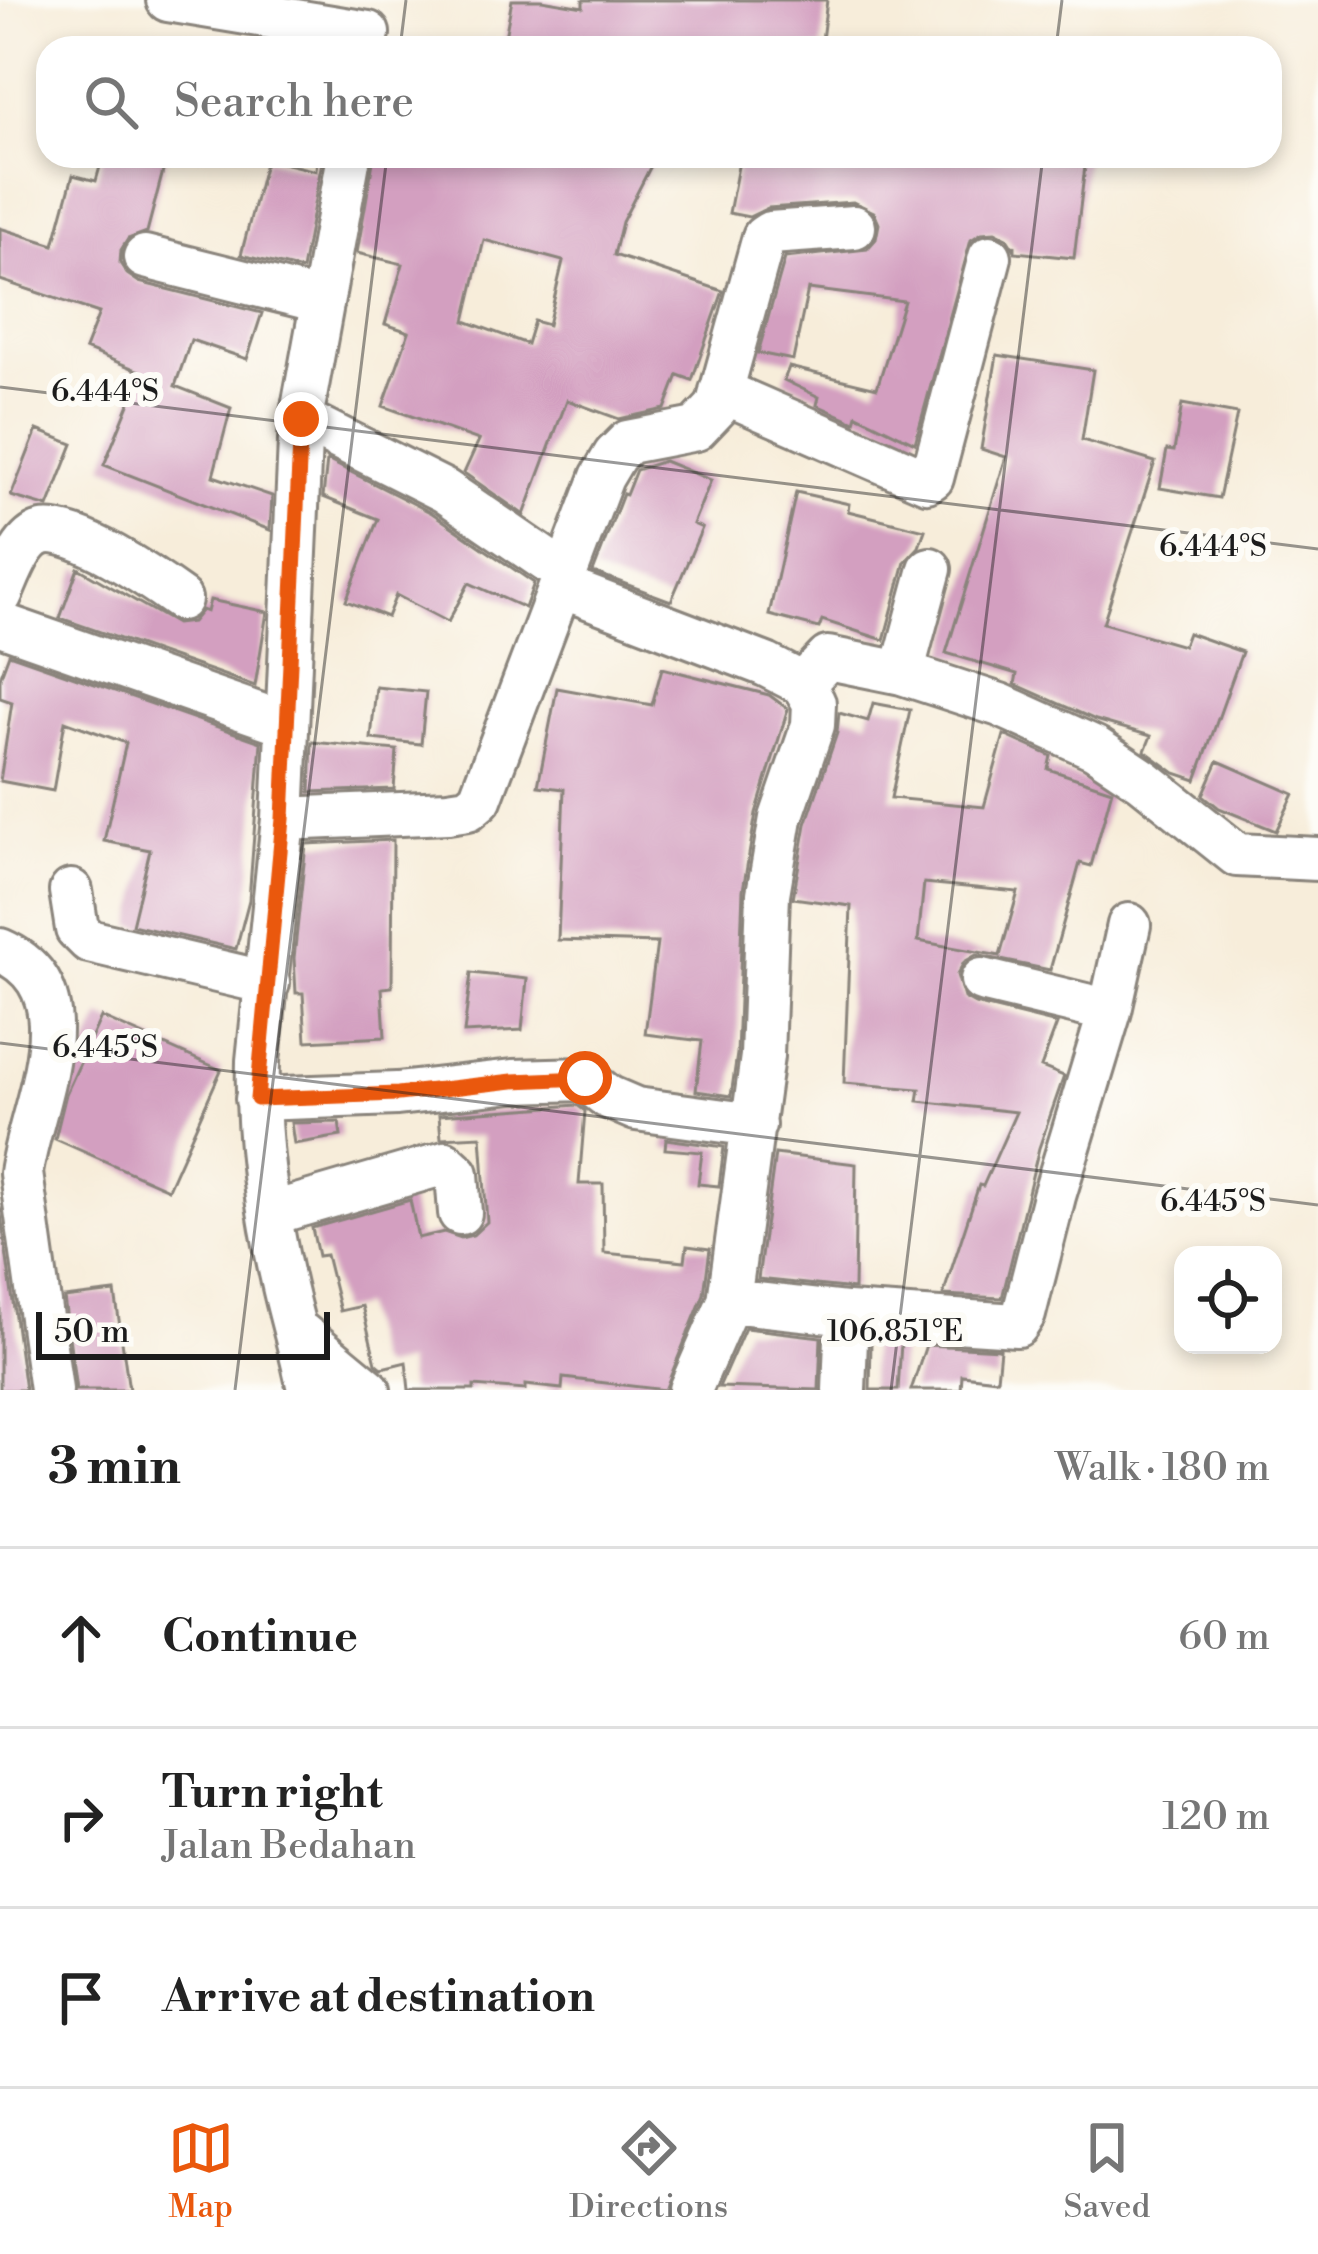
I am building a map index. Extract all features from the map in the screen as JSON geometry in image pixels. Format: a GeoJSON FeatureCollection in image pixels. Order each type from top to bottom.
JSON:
{"type":"FeatureCollection","features":[{"type":"Feature","properties":{"kind":"street"},"geometry":{"type":"LineString","coordinates":[[168,0],[368,27]]}},
{"type":"Feature","properties":{"kind":"street"},"geometry":{"type":"LineString","coordinates":[[308,1390],[299,1332],[283,1283],[257,1099],[283,819],[301,419],[347,168]]}},
{"type":"Feature","properties":{"kind":"street"},"geometry":{"type":"LineString","coordinates":[[283,819],[448,812],[468,809],[480,800],[602,477],[615,454],[628,442],[696,429],[717,407],[764,237],[854,227]]}},
{"type":"Feature","properties":{"kind":"street"},"geometry":{"type":"LineString","coordinates":[[145,257],[320,301]]}},
{"type":"Feature","properties":{"kind":"street"},"geometry":{"type":"LineString","coordinates":[[721,391],[927,481],[932,478],[990,257]]}},
{"type":"Feature","properties":{"kind":"street"},"geometry":{"type":"LineString","coordinates":[[301,419],[445,491],[564,580],[766,665],[803,684],[814,703],[781,818],[768,894],[766,1011],[729,1301],[690,1390]]}},
{"type":"Feature","properties":{"kind":"street"},"geometry":{"type":"LineString","coordinates":[[0,596],[30,540],[43,532],[63,534],[127,562],[180,598]]}},
{"type":"Feature","properties":{"kind":"street"},"geometry":{"type":"LineString","coordinates":[[902,673],[930,569]]}},
{"type":"Feature","properties":{"kind":"street"},"geometry":{"type":"LineString","coordinates":[[0,624],[286,724]]}},
{"type":"Feature","properties":{"kind":"street"},"geometry":{"type":"LineString","coordinates":[[803,684],[828,658],[902,673],[1000,705],[1095,748],[1237,855],[1318,859]]}},
{"type":"Feature","properties":{"kind":"street"},"geometry":{"type":"LineString","coordinates":[[71,892],[77,929],[89,941],[268,983]]}},
{"type":"Feature","properties":{"kind":"street"},"geometry":{"type":"LineString","coordinates":[[729,1301],[1010,1327],[1021,1322],[1110,1011],[1129,925]]}},
{"type":"Feature","properties":{"kind":"street"},"geometry":{"type":"LineString","coordinates":[[0,950],[29,966],[40,983],[52,1027],[50,1051],[13,1138],[51,1390]]}},
{"type":"Feature","properties":{"kind":"street"},"geometry":{"type":"LineString","coordinates":[[982,980],[1110,1011]]}},
{"type":"Feature","properties":{"kind":"street"},"geometry":{"type":"LineString","coordinates":[[257,1099],[398,1094],[585,1078],[636,1109],[754,1125]]}},
{"type":"Feature","properties":{"kind":"street"},"geometry":{"type":"LineString","coordinates":[[273,1214],[446,1163],[457,1174],[460,1214]]}},
{"type":"Feature","properties":{"kind":"street"},"geometry":{"type":"LineString","coordinates":[[844,1390],[848,1314]]}},
{"type":"Feature","properties":{"kind":"street"},"geometry":{"type":"LineString","coordinates":[[299,1332],[369,1390]]}},
{"type":"Feature","properties":{"kind":"building"},"geometry":{"type":"Polygon","coordinates":[[[512,0],[583,7],[583,0],[827,0],[822,36],[505,36],[512,0]]]}},
{"type":"Feature","properties":{"kind":"building"},"geometry":{"type":"Polygon","coordinates":[[[100,168],[164,168],[147,232],[128,239],[121,250],[120,263],[127,274],[139,282],[262,313],[247,359],[191,340],[175,386],[231,408],[213,476],[272,496],[270,530],[104,465],[142,372],[85,349],[99,313],[0,280],[0,228],[54,245],[73,175],[96,181],[100,168]]]}},
{"type":"Feature","properties":{"kind":"building"},"geometry":{"type":"Polygon","coordinates":[[[264,168],[321,168],[302,270],[241,255],[264,168]]]}},
{"type":"Feature","properties":{"kind":"building"},"geometry":{"type":"Polygon","coordinates":[[[372,168],[650,168],[622,222],[614,255],[723,291],[692,380],[678,375],[665,409],[619,419],[567,400],[524,515],[464,473],[479,440],[383,406],[409,332],[385,324],[403,264],[357,253],[372,168]],[[484,240],[465,321],[527,344],[534,321],[548,325],[563,261],[484,240]]]}},
{"type":"Feature","properties":{"kind":"building"},"geometry":{"type":"Polygon","coordinates":[[[738,168],[1085,168],[1074,258],[1015,252],[1015,245],[1014,249],[995,232],[971,240],[915,443],[857,415],[855,422],[817,405],[819,397],[784,380],[789,367],[877,388],[904,301],[808,289],[793,360],[758,353],[785,258],[867,249],[876,239],[879,224],[874,212],[853,202],[768,208],[749,217],[729,213],[738,168]]]}},
{"type":"Feature","properties":{"kind":"building"},"geometry":{"type":"Polygon","coordinates":[[[997,355],[1093,370],[1082,440],[1155,462],[1103,623],[1183,646],[1188,633],[1242,652],[1196,780],[1175,773],[1145,751],[1151,736],[1096,720],[1015,684],[1017,674],[946,653],[1006,457],[981,449],[997,355]]]}},
{"type":"Feature","properties":{"kind":"building"},"geometry":{"type":"Polygon","coordinates":[[[1182,404],[1237,414],[1219,498],[1160,488],[1167,450],[1174,451],[1182,404]]]}},
{"type":"Feature","properties":{"kind":"building"},"geometry":{"type":"Polygon","coordinates":[[[37,430],[73,444],[48,507],[11,496],[37,430]]]}},
{"type":"Feature","properties":{"kind":"building"},"geometry":{"type":"Polygon","coordinates":[[[327,460],[432,513],[534,583],[525,608],[469,583],[448,622],[396,595],[387,617],[346,601],[378,519],[323,497],[327,460]]]}},
{"type":"Feature","properties":{"kind":"building"},"geometry":{"type":"Polygon","coordinates":[[[664,461],[711,480],[693,524],[702,528],[671,601],[593,572],[636,470],[664,461]]]}},
{"type":"Feature","properties":{"kind":"building"},"geometry":{"type":"Polygon","coordinates":[[[796,492],[925,530],[919,547],[905,562],[884,640],[822,620],[819,628],[769,615],[796,492]]]}},
{"type":"Feature","properties":{"kind":"building"},"geometry":{"type":"Polygon","coordinates":[[[78,568],[176,624],[192,622],[202,610],[207,612],[210,600],[267,612],[255,686],[60,618],[78,568]]]}},
{"type":"Feature","properties":{"kind":"building"},"geometry":{"type":"Polygon","coordinates":[[[9,654],[261,742],[249,900],[236,949],[132,925],[150,850],[104,841],[126,743],[65,721],[53,791],[0,781],[12,702],[0,698],[0,678],[9,654]]]}},
{"type":"Feature","properties":{"kind":"building"},"geometry":{"type":"Polygon","coordinates":[[[662,668],[769,695],[788,709],[756,813],[743,890],[731,1096],[696,1091],[702,1041],[645,1034],[657,943],[558,940],[564,789],[538,786],[557,688],[652,705],[662,668]]]}},
{"type":"Feature","properties":{"kind":"building"},"geometry":{"type":"Polygon","coordinates":[[[376,687],[426,692],[421,744],[371,739],[376,687]]]}},
{"type":"Feature","properties":{"kind":"building"},"geometry":{"type":"Polygon","coordinates":[[[873,703],[910,710],[891,798],[984,807],[1004,735],[1051,756],[1048,769],[1112,790],[1091,866],[1080,863],[1050,970],[976,955],[964,962],[957,975],[964,998],[975,1004],[1057,1024],[1041,1067],[1064,1076],[1039,1148],[1002,1298],[943,1295],[979,1185],[983,1186],[1016,1112],[918,1101],[920,1089],[844,1083],[851,906],[793,898],[806,824],[837,733],[839,713],[868,721],[873,703]],[[924,883],[918,941],[1000,956],[1018,892],[924,883]]]}},
{"type":"Feature","properties":{"kind":"building"},"geometry":{"type":"Polygon","coordinates":[[[312,742],[397,750],[394,789],[310,792],[312,742]]]}},
{"type":"Feature","properties":{"kind":"building"},"geometry":{"type":"Polygon","coordinates":[[[1218,761],[1294,794],[1276,831],[1219,808],[1203,795],[1218,761]]]}},
{"type":"Feature","properties":{"kind":"building"},"geometry":{"type":"Polygon","coordinates":[[[393,840],[392,987],[382,988],[385,1037],[306,1041],[303,993],[296,993],[294,958],[306,844],[393,840]]]}},
{"type":"Feature","properties":{"kind":"building"},"geometry":{"type":"Polygon","coordinates":[[[471,973],[527,979],[522,1030],[464,1033],[471,973]]]}},
{"type":"Feature","properties":{"kind":"building"},"geometry":{"type":"Polygon","coordinates":[[[101,1017],[221,1070],[168,1189],[55,1139],[66,1094],[101,1017]]]}},
{"type":"Feature","properties":{"kind":"building"},"geometry":{"type":"Polygon","coordinates":[[[577,1105],[585,1111],[579,1184],[603,1184],[604,1253],[685,1261],[687,1246],[710,1249],[704,1294],[665,1390],[563,1378],[562,1389],[525,1385],[525,1390],[474,1386],[474,1390],[409,1390],[406,1362],[382,1368],[376,1363],[362,1306],[340,1311],[326,1255],[318,1256],[312,1228],[410,1200],[418,1238],[444,1232],[461,1238],[473,1235],[487,1222],[481,1136],[441,1138],[439,1115],[577,1105]]]}},
{"type":"Feature","properties":{"kind":"building"},"geometry":{"type":"Polygon","coordinates":[[[339,1122],[341,1136],[294,1144],[291,1123],[339,1122]]]}},
{"type":"Feature","properties":{"kind":"building"},"geometry":{"type":"Polygon","coordinates":[[[666,1139],[724,1147],[719,1186],[698,1184],[702,1152],[665,1149],[666,1139]]]}},
{"type":"Feature","properties":{"kind":"building"},"geometry":{"type":"Polygon","coordinates":[[[775,1154],[856,1164],[854,1289],[758,1279],[775,1154]]]}},
{"type":"Feature","properties":{"kind":"building"},"geometry":{"type":"Polygon","coordinates":[[[0,1207],[25,1390],[0,1390],[0,1207]]]}},
{"type":"Feature","properties":{"kind":"building"},"geometry":{"type":"Polygon","coordinates":[[[115,1292],[129,1390],[76,1390],[64,1298],[115,1292]]]}},
{"type":"Feature","properties":{"kind":"building"},"geometry":{"type":"Polygon","coordinates":[[[745,1328],[821,1337],[819,1390],[719,1387],[745,1328]]]}},
{"type":"Feature","properties":{"kind":"building"},"geometry":{"type":"Polygon","coordinates":[[[871,1341],[901,1343],[898,1390],[870,1390],[871,1341]]]}},
{"type":"Feature","properties":{"kind":"building"},"geometry":{"type":"Polygon","coordinates":[[[926,1345],[1000,1349],[997,1379],[962,1375],[961,1390],[911,1390],[926,1345]]]}},
{"type":"Feature","properties":{"kind":"route"},"geometry":{"type":"LineString","coordinates":[[301,419],[283,819],[257,1099],[398,1094],[585,1078]]}}]}
